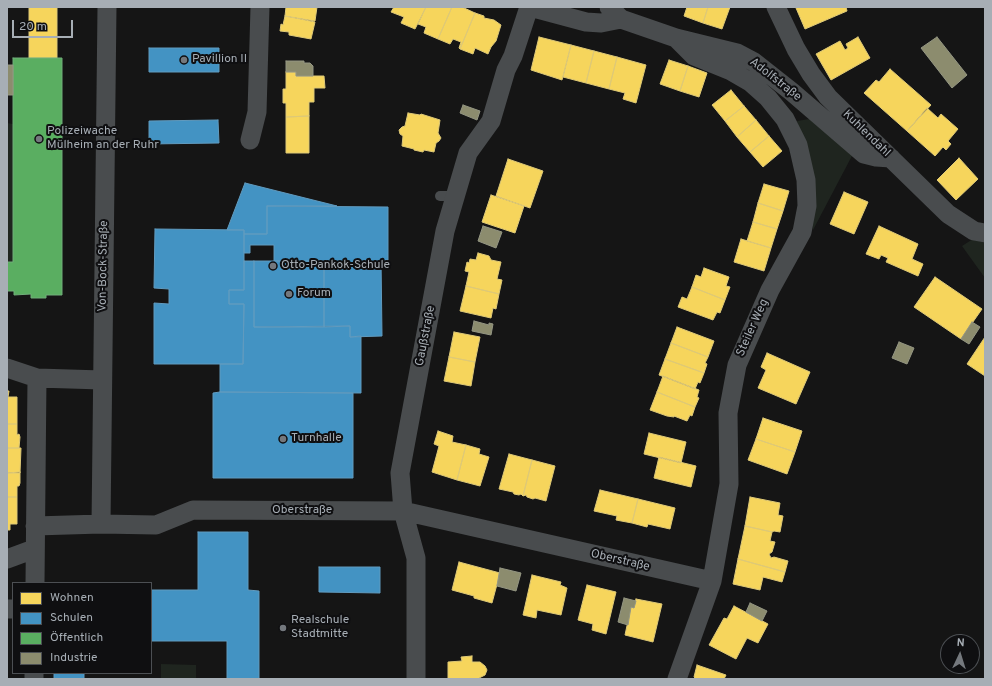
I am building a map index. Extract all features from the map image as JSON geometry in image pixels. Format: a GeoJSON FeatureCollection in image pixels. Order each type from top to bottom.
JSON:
{"type":"FeatureCollection","features":[{"type":"Feature","properties":{"kind":"street","name":"Von-Bock-Straße"},"geometry":{"type":"LineString","coordinates":[[101,524],[107,7]]}},
{"type":"Feature","properties":{"kind":"street"},"geometry":{"type":"LineString","coordinates":[[250,140],[257,112],[260,7]]}},
{"type":"Feature","properties":{"kind":"street","name":"Adolfstraße"},"geometry":{"type":"LineString","coordinates":[[529,7],[586,22],[601,23],[615,13],[676,38],[737,53],[754,62],[792,92],[864,154],[876,157],[891,158]]}},
{"type":"Feature","properties":{"kind":"street","name":"Gaußstraße"},"geometry":{"type":"LineString","coordinates":[[416,679],[416,558],[403,511],[400,473],[445,231],[448,196],[468,153],[492,121],[506,70],[513,56],[529,7]]}},
{"type":"Feature","properties":{"kind":"street","name":"Kuhlendahl"},"geometry":{"type":"LineString","coordinates":[[776,7],[796,48],[811,74],[828,97],[948,214],[974,230],[985,233]]}},
{"type":"Feature","properties":{"kind":"street","name":"Steiler Weg"},"geometry":{"type":"LineString","coordinates":[[676,38],[694,56],[731,71],[750,82],[768,98],[785,119],[798,145],[806,180],[807,206],[802,232],[770,290],[737,365],[728,413],[729,484],[712,581],[676,679]]}},
{"type":"Feature","properties":{"kind":"street"},"geometry":{"type":"LineString","coordinates":[[7,368],[37,378],[102,380]]}},
{"type":"Feature","properties":{"kind":"street"},"geometry":{"type":"LineString","coordinates":[[35,582],[34,549],[37,378]]}},
{"type":"Feature","properties":{"kind":"street","name":"Oberstraße"},"geometry":{"type":"LineString","coordinates":[[35,526],[101,524],[156,525],[193,510],[403,511],[712,581]]}},
{"type":"Feature","properties":{"kind":"street"},"geometry":{"type":"LineString","coordinates":[[7,559],[34,549]]}},
{"type":"Feature","properties":{"kind":"shaded area"},"geometry":{"type":"Polygon","coordinates":[[[815,118],[854,152],[813,230],[802,143],[797,121],[815,118]]]}},
{"type":"Feature","properties":{"kind":"shaded area"},"geometry":{"type":"Polygon","coordinates":[[[7,123],[13,124],[13,262],[7,262],[7,123]]]}},
{"type":"Feature","properties":{"kind":"shaded area"},"geometry":{"type":"Polygon","coordinates":[[[973,239],[985,243],[985,278],[962,246],[973,239]]]}},
{"type":"Feature","properties":{"kind":"shaded area"},"geometry":{"type":"Polygon","coordinates":[[[161,664],[196,665],[196,679],[161,679],[161,664]]]}},
{"type":"Feature","properties":{"kind":"building: Wohnen"},"geometry":{"type":"Polygon","coordinates":[[[29,7],[57,7],[57,58],[29,58],[29,7]]]}},
{"type":"Feature","properties":{"kind":"building: Wohnen"},"geometry":{"type":"Polygon","coordinates":[[[286,7],[317,7],[315,21],[285,16],[286,7]]]}},
{"type":"Feature","properties":{"kind":"building: Wohnen"},"geometry":{"type":"Polygon","coordinates":[[[394,7],[426,7],[415,29],[401,23],[404,17],[391,12],[394,7]]]}},
{"type":"Feature","properties":{"kind":"building: Wohnen"},"geometry":{"type":"Polygon","coordinates":[[[426,7],[452,7],[438,39],[424,33],[426,27],[418,24],[426,7]]]}},
{"type":"Feature","properties":{"kind":"building: Wohnen"},"geometry":{"type":"Polygon","coordinates":[[[452,7],[462,7],[475,13],[460,49],[461,42],[453,39],[450,44],[438,39],[452,7]]]}},
{"type":"Feature","properties":{"kind":"building: Wohnen"},"geometry":{"type":"Polygon","coordinates":[[[687,7],[708,7],[703,23],[684,16],[687,7]]]}},
{"type":"Feature","properties":{"kind":"building: Wohnen"},"geometry":{"type":"Polygon","coordinates":[[[708,7],[730,7],[722,29],[703,23],[708,7]]]}},
{"type":"Feature","properties":{"kind":"building: Wohnen"},"geometry":{"type":"Polygon","coordinates":[[[846,7],[847,11],[805,29],[796,8],[846,7]]]}},
{"type":"Feature","properties":{"kind":"building: Wohnen"},"geometry":{"type":"Polygon","coordinates":[[[475,13],[484,16],[484,18],[494,20],[501,25],[496,41],[488,54],[475,48],[473,54],[460,49],[475,13]]]}},
{"type":"Feature","properties":{"kind":"building: Wohnen"},"geometry":{"type":"Polygon","coordinates":[[[285,16],[315,22],[311,39],[289,35],[289,32],[280,31],[281,24],[283,25],[285,16]]]}},
{"type":"Feature","properties":{"kind":"building: Wohnen"},"geometry":{"type":"Polygon","coordinates":[[[539,37],[571,45],[562,80],[531,70],[539,37]]]}},
{"type":"Feature","properties":{"kind":"building: Wohnen"},"geometry":{"type":"Polygon","coordinates":[[[858,37],[870,58],[831,80],[816,54],[840,41],[845,50],[848,48],[846,44],[858,37]]]}},
{"type":"Feature","properties":{"kind":"building: Wohnen"},"geometry":{"type":"Polygon","coordinates":[[[571,45],[594,51],[586,83],[563,77],[571,45]]]}},
{"type":"Feature","properties":{"kind":"building: Wohnen"},"geometry":{"type":"Polygon","coordinates":[[[594,51],[617,57],[609,89],[586,83],[594,51]]]}},
{"type":"Feature","properties":{"kind":"building: Wohnen"},"geometry":{"type":"Polygon","coordinates":[[[617,57],[646,65],[636,103],[623,99],[625,93],[609,89],[617,57]]]}},
{"type":"Feature","properties":{"kind":"building: Wohnen"},"geometry":{"type":"Polygon","coordinates":[[[669,60],[688,66],[680,91],[660,84],[669,60]]]}},
{"type":"Feature","properties":{"kind":"building: Wohnen"},"geometry":{"type":"Polygon","coordinates":[[[688,66],[707,73],[699,97],[680,91],[688,66]]]}},
{"type":"Feature","properties":{"kind":"building: Wohnen"},"geometry":{"type":"Polygon","coordinates":[[[890,69],[931,105],[907,131],[864,93],[876,80],[879,82],[890,69]]]}},
{"type":"Feature","properties":{"kind":"building: Wohnen"},"geometry":{"type":"Polygon","coordinates":[[[286,72],[296,72],[296,76],[324,76],[325,88],[314,88],[314,102],[309,102],[309,116],[286,117],[286,103],[283,103],[283,89],[286,89],[286,72]]]}},
{"type":"Feature","properties":{"kind":"building: Wohnen"},"geometry":{"type":"Polygon","coordinates":[[[731,90],[744,106],[725,121],[712,105],[731,90]]]}},
{"type":"Feature","properties":{"kind":"building: Wohnen"},"geometry":{"type":"Polygon","coordinates":[[[744,106],[756,120],[737,137],[725,121],[744,106]]]}},
{"type":"Feature","properties":{"kind":"building: Wohnen"},"geometry":{"type":"Polygon","coordinates":[[[927,108],[938,118],[941,114],[958,129],[948,141],[951,144],[946,150],[943,147],[935,156],[907,131],[927,108]]]}},
{"type":"Feature","properties":{"kind":"building: Wohnen"},"geometry":{"type":"Polygon","coordinates":[[[408,113],[421,114],[440,120],[438,133],[441,138],[436,143],[434,152],[424,150],[423,152],[402,146],[403,136],[400,134],[399,130],[405,126],[408,113]]]}},
{"type":"Feature","properties":{"kind":"building: Wohnen"},"geometry":{"type":"Polygon","coordinates":[[[309,116],[309,153],[286,153],[286,117],[309,116]]]}},
{"type":"Feature","properties":{"kind":"building: Wohnen"},"geometry":{"type":"Polygon","coordinates":[[[756,120],[769,136],[750,152],[737,137],[756,120]]]}},
{"type":"Feature","properties":{"kind":"building: Wohnen"},"geometry":{"type":"Polygon","coordinates":[[[769,136],[782,151],[763,167],[750,152],[769,136]]]}},
{"type":"Feature","properties":{"kind":"building: Wohnen"},"geometry":{"type":"Polygon","coordinates":[[[959,158],[978,179],[956,200],[937,180],[959,158]]]}},
{"type":"Feature","properties":{"kind":"building: Wohnen"},"geometry":{"type":"Polygon","coordinates":[[[508,159],[543,171],[530,208],[496,196],[508,159]]]}},
{"type":"Feature","properties":{"kind":"building: Wohnen"},"geometry":{"type":"Polygon","coordinates":[[[764,184],[789,191],[783,211],[758,203],[764,184]]]}},
{"type":"Feature","properties":{"kind":"building: Wohnen"},"geometry":{"type":"Polygon","coordinates":[[[844,192],[868,202],[854,234],[830,224],[844,192]]]}},
{"type":"Feature","properties":{"kind":"building: Wohnen"},"geometry":{"type":"Polygon","coordinates":[[[491,195],[524,206],[515,233],[482,222],[491,195]]]}},
{"type":"Feature","properties":{"kind":"building: Wohnen"},"geometry":{"type":"Polygon","coordinates":[[[758,203],[783,211],[777,229],[753,222],[758,203]]]}},
{"type":"Feature","properties":{"kind":"building: Wohnen"},"geometry":{"type":"Polygon","coordinates":[[[753,222],[777,229],[771,248],[747,241],[753,222]]]}},
{"type":"Feature","properties":{"kind":"building: Wohnen"},"geometry":{"type":"Polygon","coordinates":[[[879,226],[918,244],[912,259],[923,264],[918,276],[886,262],[888,258],[881,255],[879,259],[866,254],[879,226]]]}},
{"type":"Feature","properties":{"kind":"building: Wohnen"},"geometry":{"type":"Polygon","coordinates":[[[741,239],[771,248],[764,271],[734,262],[741,239]]]}},
{"type":"Feature","properties":{"kind":"building: Wohnen"},"geometry":{"type":"Polygon","coordinates":[[[478,253],[489,256],[491,260],[501,262],[497,279],[502,280],[499,294],[466,286],[469,272],[465,271],[467,262],[469,263],[470,259],[476,260],[478,253]]]}},
{"type":"Feature","properties":{"kind":"building: Wohnen"},"geometry":{"type":"Polygon","coordinates":[[[704,268],[729,277],[726,286],[730,287],[725,300],[692,287],[696,275],[701,277],[704,268]]]}},
{"type":"Feature","properties":{"kind":"building: Wohnen"},"geometry":{"type":"Polygon","coordinates":[[[935,277],[982,309],[961,339],[914,307],[935,277]]]}},
{"type":"Feature","properties":{"kind":"building: Wohnen"},"geometry":{"type":"Polygon","coordinates":[[[466,286],[499,294],[496,309],[493,308],[491,318],[460,311],[466,286]]]}},
{"type":"Feature","properties":{"kind":"building: Wohnen"},"geometry":{"type":"Polygon","coordinates":[[[692,287],[725,300],[720,313],[717,312],[713,320],[678,307],[682,297],[687,299],[692,287]]]}},
{"type":"Feature","properties":{"kind":"building: Wohnen"},"geometry":{"type":"Polygon","coordinates":[[[677,327],[714,341],[708,357],[671,343],[677,327]]]}},
{"type":"Feature","properties":{"kind":"building: Wohnen"},"geometry":{"type":"Polygon","coordinates":[[[454,332],[480,337],[475,362],[449,357],[454,332]]]}},
{"type":"Feature","properties":{"kind":"building: Wohnen"},"geometry":{"type":"Polygon","coordinates":[[[985,337],[985,376],[967,364],[985,337]]]}},
{"type":"Feature","properties":{"kind":"building: Wohnen"},"geometry":{"type":"Polygon","coordinates":[[[671,343],[708,357],[705,363],[707,364],[704,373],[665,359],[671,343]]]}},
{"type":"Feature","properties":{"kind":"building: Wohnen"},"geometry":{"type":"Polygon","coordinates":[[[767,353],[810,372],[796,404],[758,388],[766,370],[761,367],[767,353]]]}},
{"type":"Feature","properties":{"kind":"building: Wohnen"},"geometry":{"type":"Polygon","coordinates":[[[449,357],[475,362],[471,386],[444,381],[449,357]]]}},
{"type":"Feature","properties":{"kind":"building: Wohnen"},"geometry":{"type":"Polygon","coordinates":[[[665,359],[704,373],[700,383],[698,382],[695,389],[659,375],[665,359]]]}},
{"type":"Feature","properties":{"kind":"building: Wohnen"},"geometry":{"type":"Polygon","coordinates":[[[663,376],[699,390],[697,397],[699,398],[695,407],[657,392],[663,376]]]}},
{"type":"Feature","properties":{"kind":"building: Wohnen"},"geometry":{"type":"Polygon","coordinates":[[[7,391],[9,391],[8,397],[17,397],[17,424],[7,424],[7,391]]]}},
{"type":"Feature","properties":{"kind":"building: Wohnen"},"geometry":{"type":"Polygon","coordinates":[[[657,392],[695,407],[692,416],[690,415],[687,421],[650,410],[657,392]]]}},
{"type":"Feature","properties":{"kind":"building: Wohnen"},"geometry":{"type":"Polygon","coordinates":[[[763,418],[802,431],[795,452],[756,439],[763,418]]]}},
{"type":"Feature","properties":{"kind":"building: Wohnen"},"geometry":{"type":"Polygon","coordinates":[[[7,424],[17,424],[17,435],[19,434],[20,437],[19,448],[7,448],[7,424]]]}},
{"type":"Feature","properties":{"kind":"building: Wohnen"},"geometry":{"type":"Polygon","coordinates":[[[438,431],[453,436],[452,442],[466,445],[457,480],[432,472],[439,446],[434,444],[438,431]]]}},
{"type":"Feature","properties":{"kind":"building: Wohnen"},"geometry":{"type":"Polygon","coordinates":[[[649,433],[686,442],[681,463],[644,454],[649,433]]]}},
{"type":"Feature","properties":{"kind":"building: Wohnen"},"geometry":{"type":"Polygon","coordinates":[[[756,439],[795,452],[787,474],[748,460],[756,439]]]}},
{"type":"Feature","properties":{"kind":"building: Wohnen"},"geometry":{"type":"Polygon","coordinates":[[[466,445],[480,449],[479,454],[489,457],[480,486],[457,480],[466,445]]]}},
{"type":"Feature","properties":{"kind":"building: Wohnen"},"geometry":{"type":"Polygon","coordinates":[[[7,448],[21,448],[20,473],[7,473],[7,448]]]}},
{"type":"Feature","properties":{"kind":"building: Wohnen"},"geometry":{"type":"Polygon","coordinates":[[[509,454],[532,460],[523,496],[521,494],[514,494],[513,492],[499,489],[509,454]]]}},
{"type":"Feature","properties":{"kind":"building: Wohnen"},"geometry":{"type":"Polygon","coordinates":[[[659,457],[696,466],[691,487],[654,478],[659,457]]]}},
{"type":"Feature","properties":{"kind":"building: Wohnen"},"geometry":{"type":"Polygon","coordinates":[[[532,460],[555,466],[546,501],[535,498],[533,499],[527,497],[526,495],[523,496],[532,460]]]}},
{"type":"Feature","properties":{"kind":"building: Wohnen"},"geometry":{"type":"Polygon","coordinates":[[[20,472],[20,483],[19,486],[17,486],[17,497],[7,497],[7,473],[20,472]]]}},
{"type":"Feature","properties":{"kind":"building: Wohnen"},"geometry":{"type":"Polygon","coordinates":[[[600,490],[638,499],[632,523],[616,520],[617,516],[594,511],[600,490]]]}},
{"type":"Feature","properties":{"kind":"building: Wohnen"},"geometry":{"type":"Polygon","coordinates":[[[7,497],[17,497],[17,524],[10,524],[10,530],[7,530],[7,497]]]}},
{"type":"Feature","properties":{"kind":"building: Wohnen"},"geometry":{"type":"Polygon","coordinates":[[[750,497],[780,503],[778,515],[783,516],[780,532],[772,532],[745,526],[750,497]]]}},
{"type":"Feature","properties":{"kind":"building: Wohnen"},"geometry":{"type":"Polygon","coordinates":[[[638,499],[675,508],[670,529],[648,524],[647,527],[632,523],[638,499]]]}},
{"type":"Feature","properties":{"kind":"building: Wohnen"},"geometry":{"type":"Polygon","coordinates":[[[745,526],[772,532],[770,541],[775,542],[772,552],[769,554],[771,558],[774,557],[788,561],[785,572],[738,559],[745,526]]]}},
{"type":"Feature","properties":{"kind":"building: Wohnen"},"geometry":{"type":"Polygon","coordinates":[[[738,559],[785,572],[782,582],[763,577],[760,590],[733,584],[738,559]]]}},
{"type":"Feature","properties":{"kind":"building: Wohnen"},"geometry":{"type":"Polygon","coordinates":[[[459,562],[500,573],[492,603],[452,590],[459,562]]]}},
{"type":"Feature","properties":{"kind":"building: Wohnen"},"geometry":{"type":"Polygon","coordinates":[[[532,575],[561,582],[560,585],[567,588],[561,615],[537,610],[536,618],[523,615],[532,575]]]}},
{"type":"Feature","properties":{"kind":"building: Wohnen"},"geometry":{"type":"Polygon","coordinates":[[[587,585],[616,592],[606,634],[592,630],[593,624],[578,620],[587,585]]]}},
{"type":"Feature","properties":{"kind":"building: Wohnen"},"geometry":{"type":"Polygon","coordinates":[[[636,599],[662,604],[653,642],[625,635],[631,607],[634,608],[636,599]]]}},
{"type":"Feature","properties":{"kind":"building: Wohnen"},"geometry":{"type":"Polygon","coordinates":[[[734,606],[768,624],[758,643],[747,638],[736,659],[709,645],[724,618],[727,619],[734,606]]]}},
{"type":"Feature","properties":{"kind":"building: Wohnen"},"geometry":{"type":"Polygon","coordinates":[[[472,656],[472,662],[480,662],[485,666],[487,670],[485,675],[479,679],[448,679],[448,662],[462,661],[461,657],[472,656]]]}},
{"type":"Feature","properties":{"kind":"building: Wohnen"},"geometry":{"type":"Polygon","coordinates":[[[697,665],[726,675],[724,679],[695,679],[694,677],[697,665]]]}},
{"type":"Feature","properties":{"kind":"building: Schulen","name":"Pavillion II"},"geometry":{"type":"Polygon","coordinates":[[[149,48],[219,48],[219,72],[149,72],[149,48]]]}},
{"type":"Feature","properties":{"kind":"building: Schulen"},"geometry":{"type":"Polygon","coordinates":[[[218,120],[219,143],[149,144],[149,121],[218,120]]]}},
{"type":"Feature","properties":{"kind":"building: Schulen"},"geometry":{"type":"Polygon","coordinates":[[[245,183],[337,206],[267,206],[267,234],[244,234],[244,230],[227,230],[245,183]]]}},
{"type":"Feature","properties":{"kind":"building: Schulen"},"geometry":{"type":"Polygon","coordinates":[[[267,206],[388,207],[388,260],[381,260],[382,336],[350,337],[350,326],[324,327],[324,261],[274,261],[274,245],[250,245],[250,253],[244,253],[244,234],[267,234],[267,206]]]}},
{"type":"Feature","properties":{"kind":"building: Schulen"},"geometry":{"type":"Polygon","coordinates":[[[155,229],[244,230],[244,290],[229,290],[229,304],[244,304],[243,364],[154,364],[154,303],[169,304],[169,289],[154,288],[155,229]]]}},
{"type":"Feature","properties":{"kind":"building: Schulen"},"geometry":{"type":"Polygon","coordinates":[[[244,261],[254,261],[254,327],[350,326],[350,337],[361,336],[361,393],[220,392],[220,364],[243,364],[244,304],[229,304],[229,290],[244,290],[244,261]]]}},
{"type":"Feature","properties":{"kind":"building: Schulen","name":"Forum"},"geometry":{"type":"Polygon","coordinates":[[[254,261],[324,261],[324,327],[254,327],[254,261]]]}},
{"type":"Feature","properties":{"kind":"building: Schulen","name":"Turnhalle"},"geometry":{"type":"Polygon","coordinates":[[[213,393],[353,393],[353,478],[213,478],[213,393]]]}},
{"type":"Feature","properties":{"kind":"building: Schulen"},"geometry":{"type":"Polygon","coordinates":[[[198,532],[248,532],[248,590],[259,591],[259,679],[227,679],[227,641],[152,641],[152,590],[198,590],[198,532]]]}},
{"type":"Feature","properties":{"kind":"building: Schulen"},"geometry":{"type":"Polygon","coordinates":[[[319,567],[380,567],[380,593],[319,592],[319,567]]]}},
{"type":"Feature","properties":{"kind":"building: Schulen"},"geometry":{"type":"Polygon","coordinates":[[[54,674],[84,674],[84,679],[54,679],[54,674]]]}},
{"type":"Feature","properties":{"kind":"building: Öffentlich"},"geometry":{"type":"Polygon","coordinates":[[[13,58],[62,58],[62,295],[46,295],[46,298],[31,298],[31,294],[14,295],[14,291],[7,291],[7,262],[13,262],[13,58]]]}},
{"type":"Feature","properties":{"kind":"building: Industrie"},"geometry":{"type":"Polygon","coordinates":[[[937,37],[967,75],[952,88],[921,48],[937,37]]]}},
{"type":"Feature","properties":{"kind":"building: Industrie"},"geometry":{"type":"Polygon","coordinates":[[[286,61],[304,61],[304,63],[310,63],[313,66],[313,76],[296,76],[296,72],[286,72],[286,61]]]}},
{"type":"Feature","properties":{"kind":"building: Industrie"},"geometry":{"type":"Polygon","coordinates":[[[7,65],[13,65],[13,95],[7,95],[7,65]]]}},
{"type":"Feature","properties":{"kind":"building: Industrie"},"geometry":{"type":"Polygon","coordinates":[[[463,105],[480,111],[477,120],[460,113],[463,105]]]}},
{"type":"Feature","properties":{"kind":"building: Industrie"},"geometry":{"type":"Polygon","coordinates":[[[483,226],[502,232],[496,248],[478,241],[483,226]]]}},
{"type":"Feature","properties":{"kind":"building: Industrie"},"geometry":{"type":"Polygon","coordinates":[[[474,321],[489,325],[489,323],[493,324],[491,335],[472,331],[474,321]]]}},
{"type":"Feature","properties":{"kind":"building: Industrie"},"geometry":{"type":"Polygon","coordinates":[[[972,322],[980,327],[969,344],[961,339],[972,322]]]}},
{"type":"Feature","properties":{"kind":"building: Industrie"},"geometry":{"type":"Polygon","coordinates":[[[899,342],[914,348],[907,364],[892,358],[899,342]]]}},
{"type":"Feature","properties":{"kind":"building: Industrie"},"geometry":{"type":"Polygon","coordinates":[[[500,568],[521,573],[516,591],[497,586],[500,568]]]}},
{"type":"Feature","properties":{"kind":"building: Industrie"},"geometry":{"type":"Polygon","coordinates":[[[624,598],[636,601],[634,608],[631,607],[628,625],[618,622],[624,598]]]}},
{"type":"Feature","properties":{"kind":"building: Industrie"},"geometry":{"type":"Polygon","coordinates":[[[750,603],[767,611],[762,621],[746,612],[750,603]]]}},
{"type":"Feature","properties":{"kind":"place","name":"Pavillion II"},"geometry":{"type":"Point","coordinates":[184,60]}},
{"type":"Feature","properties":{"kind":"place","name":"Polizeiwache Mülheim an der Ruhr"},"geometry":{"type":"Point","coordinates":[39,139]}},
{"type":"Feature","properties":{"kind":"place","name":"Otto-Pankok-Schule"},"geometry":{"type":"Point","coordinates":[273,266]}},
{"type":"Feature","properties":{"kind":"place","name":"Forum"},"geometry":{"type":"Point","coordinates":[289,294]}},
{"type":"Feature","properties":{"kind":"place","name":"Turnhalle"},"geometry":{"type":"Point","coordinates":[283,439]}},
{"type":"Feature","properties":{"kind":"place","name":"Realschule Stadtmitte"},"geometry":{"type":"Point","coordinates":[283,628]}}]}
